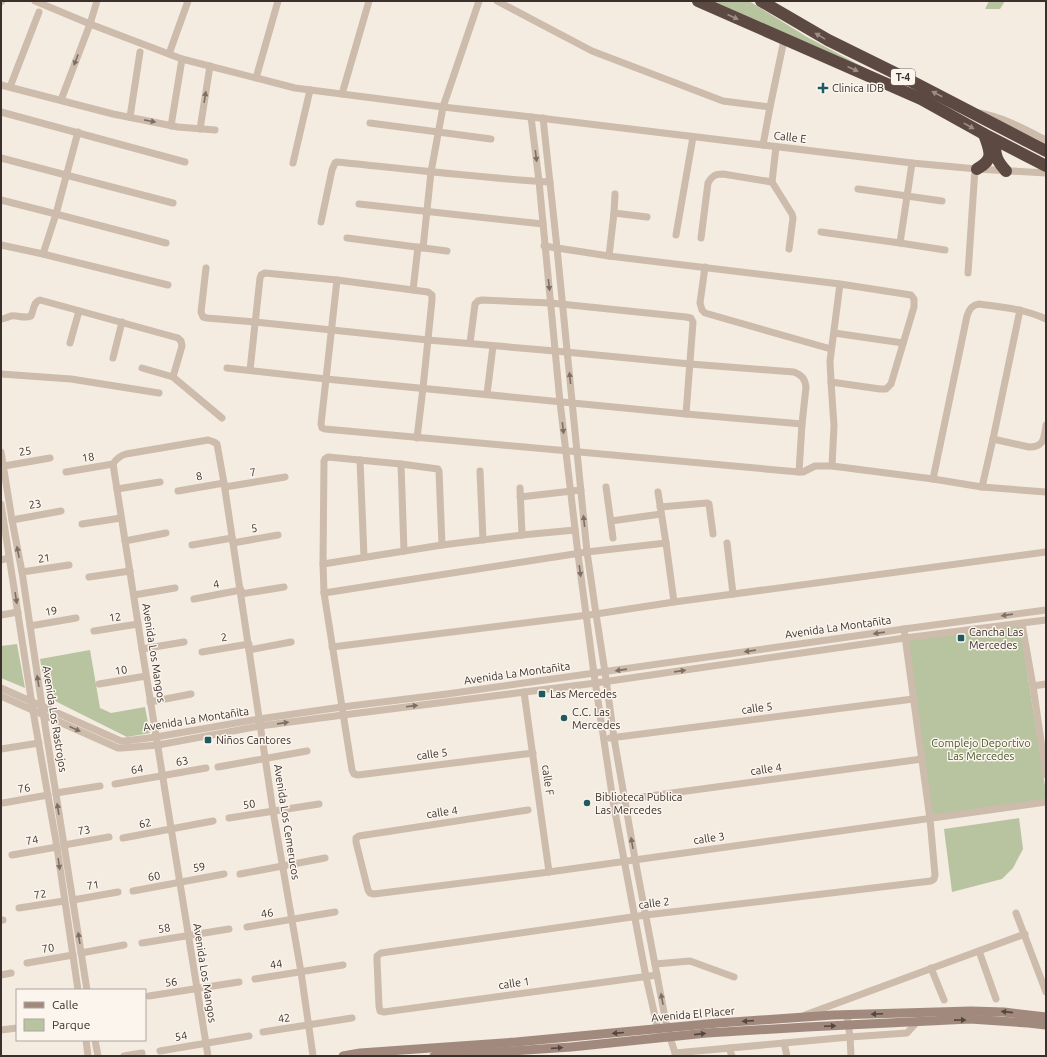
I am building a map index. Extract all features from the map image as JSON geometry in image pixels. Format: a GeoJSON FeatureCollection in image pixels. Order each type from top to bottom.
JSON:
{"type":"FeatureCollection","features":[{"type":"Feature","properties":{"kind":"highway","name":"T-4"},"geometry":{"type":"LineString","coordinates":[[698,1],[921,99],[989,137],[1046,166]]}},
{"type":"Feature","properties":{"kind":"highway","name":"T-4"},"geometry":{"type":"LineString","coordinates":[[761,1],[828,40],[1046,151]]}},
{"type":"Feature","properties":{"kind":"highway"},"geometry":{"type":"LineString","coordinates":[[976,169],[985,164],[989,159],[989,137]]}},
{"type":"Feature","properties":{"kind":"highway"},"geometry":{"type":"LineString","coordinates":[[989,137],[996,158],[1006,171]]}},
{"type":"Feature","properties":{"kind":"street","name":"Calle E"},"geometry":{"type":"LineString","coordinates":[[35,1],[90,24],[182,59],[295,88],[776,147],[976,169],[1046,173]]}},
{"type":"Feature","properties":{"kind":"street"},"geometry":{"type":"LineString","coordinates":[[61,100],[90,24],[97,1]]}},
{"type":"Feature","properties":{"kind":"street"},"geometry":{"type":"LineString","coordinates":[[169,54],[188,1]]}},
{"type":"Feature","properties":{"kind":"street"},"geometry":{"type":"LineString","coordinates":[[256,78],[278,1]]}},
{"type":"Feature","properties":{"kind":"street"},"geometry":{"type":"LineString","coordinates":[[342,94],[369,1]]}},
{"type":"Feature","properties":{"kind":"street"},"geometry":{"type":"LineString","coordinates":[[413,290],[427,212],[431,172],[443,107],[478,1]]}},
{"type":"Feature","properties":{"kind":"street"},"geometry":{"type":"LineString","coordinates":[[497,1],[592,51],[723,101],[770,107]]}},
{"type":"Feature","properties":{"kind":"street"},"geometry":{"type":"LineString","coordinates":[[10,88],[39,12]]}},
{"type":"Feature","properties":{"kind":"street"},"geometry":{"type":"LineString","coordinates":[[763,145],[784,40]]}},
{"type":"Feature","properties":{"kind":"street"},"geometry":{"type":"LineString","coordinates":[[130,117],[140,52]]}},
{"type":"Feature","properties":{"kind":"street"},"geometry":{"type":"LineString","coordinates":[[171,126],[182,59]]}},
{"type":"Feature","properties":{"kind":"street"},"geometry":{"type":"LineString","coordinates":[[200,129],[210,66]]}},
{"type":"Feature","properties":{"kind":"street"},"geometry":{"type":"LineString","coordinates":[[1,85],[85,107],[171,126],[214,130]]}},
{"type":"Feature","properties":{"kind":"street"},"geometry":{"type":"LineString","coordinates":[[294,163],[310,90]]}},
{"type":"Feature","properties":{"kind":"street"},"geometry":{"type":"LineString","coordinates":[[968,110],[1007,120],[1046,140]]}},
{"type":"Feature","properties":{"kind":"street"},"geometry":{"type":"LineString","coordinates":[[1,112],[185,162]]}},
{"type":"Feature","properties":{"kind":"street"},"geometry":{"type":"LineString","coordinates":[[531,117],[539,181],[544,246],[570,491],[594,674],[613,801],[646,977],[664,1033],[675,1055],[729,1048],[907,1033],[918,1021]]}},
{"type":"Feature","properties":{"kind":"street"},"geometry":{"type":"LineString","coordinates":[[543,118],[558,248],[587,552],[614,738],[635,859],[658,975],[664,1033]]}},
{"type":"Feature","properties":{"kind":"street"},"geometry":{"type":"LineString","coordinates":[[370,123],[491,139]]}},
{"type":"Feature","properties":{"kind":"street"},"geometry":{"type":"LineString","coordinates":[[43,254],[56,214],[78,132]]}},
{"type":"Feature","properties":{"kind":"street"},"geometry":{"type":"LineString","coordinates":[[676,236],[693,137]]}},
{"type":"Feature","properties":{"kind":"street"},"geometry":{"type":"LineString","coordinates":[[776,147],[772,182],[792,214],[793,218],[789,249]]}},
{"type":"Feature","properties":{"kind":"street"},"geometry":{"type":"LineString","coordinates":[[1,158],[173,203]]}},
{"type":"Feature","properties":{"kind":"street"},"geometry":{"type":"LineString","coordinates":[[321,222],[332,170],[337,162],[550,182]]}},
{"type":"Feature","properties":{"kind":"street"},"geometry":{"type":"LineString","coordinates":[[900,243],[912,162]]}},
{"type":"Feature","properties":{"kind":"street"},"geometry":{"type":"LineString","coordinates":[[968,273],[976,169]]}},
{"type":"Feature","properties":{"kind":"street"},"geometry":{"type":"LineString","coordinates":[[701,238],[708,183],[711,178],[717,174],[723,174],[772,182]]}},
{"type":"Feature","properties":{"kind":"street"},"geometry":{"type":"LineString","coordinates":[[858,189],[942,201]]}},
{"type":"Feature","properties":{"kind":"street"},"geometry":{"type":"LineString","coordinates":[[609,256],[616,194]]}},
{"type":"Feature","properties":{"kind":"street"},"geometry":{"type":"LineString","coordinates":[[1,200],[166,243]]}},
{"type":"Feature","properties":{"kind":"street"},"geometry":{"type":"LineString","coordinates":[[360,204],[543,224]]}},
{"type":"Feature","properties":{"kind":"street"},"geometry":{"type":"LineString","coordinates":[[614,212],[647,217]]}},
{"type":"Feature","properties":{"kind":"street"},"geometry":{"type":"LineString","coordinates":[[821,232],[945,250]]}},
{"type":"Feature","properties":{"kind":"street"},"geometry":{"type":"LineString","coordinates":[[347,238],[446,251]]}},
{"type":"Feature","properties":{"kind":"street"},"geometry":{"type":"LineString","coordinates":[[1,245],[168,285]]}},
{"type":"Feature","properties":{"kind":"street"},"geometry":{"type":"LineString","coordinates":[[544,246],[609,256],[840,284],[911,295],[914,299],[914,306],[891,384],[886,389],[880,389],[831,382]]}},
{"type":"Feature","properties":{"kind":"street"},"geometry":{"type":"LineString","coordinates":[[705,267],[700,303],[702,310],[705,313],[832,349]]}},
{"type":"Feature","properties":{"kind":"street"},"geometry":{"type":"LineString","coordinates":[[206,268],[201,312],[203,317],[206,318],[470,344],[794,372],[803,377],[806,387],[799,472]]}},
{"type":"Feature","properties":{"kind":"street"},"geometry":{"type":"LineString","coordinates":[[250,370],[260,278],[261,275],[265,273],[337,280],[428,292],[432,295],[417,438]]}},
{"type":"Feature","properties":{"kind":"street"},"geometry":{"type":"LineString","coordinates":[[337,280],[321,424],[322,428],[325,429],[799,472],[803,472],[815,466],[832,466],[982,487],[1046,492]]}},
{"type":"Feature","properties":{"kind":"street"},"geometry":{"type":"LineString","coordinates":[[832,466],[834,426],[830,361],[840,284]]}},
{"type":"Feature","properties":{"kind":"street"},"geometry":{"type":"LineString","coordinates":[[1,320],[10,316],[25,318],[31,316],[35,303],[40,300],[178,338],[182,346],[173,377]]}},
{"type":"Feature","properties":{"kind":"street"},"geometry":{"type":"LineString","coordinates":[[470,344],[475,304],[478,301],[486,300],[551,303],[686,316],[691,318],[693,322],[686,414]]}},
{"type":"Feature","properties":{"kind":"street"},"geometry":{"type":"LineString","coordinates":[[933,479],[967,316],[970,308],[979,304],[1020,310],[1037,315],[1046,320]]}},
{"type":"Feature","properties":{"kind":"street"},"geometry":{"type":"LineString","coordinates":[[982,487],[1020,310]]}},
{"type":"Feature","properties":{"kind":"street"},"geometry":{"type":"LineString","coordinates":[[70,343],[79,311]]}},
{"type":"Feature","properties":{"kind":"street"},"geometry":{"type":"LineString","coordinates":[[113,358],[122,322]]}},
{"type":"Feature","properties":{"kind":"street"},"geometry":{"type":"LineString","coordinates":[[834,333],[903,343]]}},
{"type":"Feature","properties":{"kind":"street"},"geometry":{"type":"LineString","coordinates":[[487,394],[493,346]]}},
{"type":"Feature","properties":{"kind":"street"},"geometry":{"type":"LineString","coordinates":[[142,368],[173,377],[222,418]]}},
{"type":"Feature","properties":{"kind":"street"},"geometry":{"type":"LineString","coordinates":[[227,368],[560,402],[802,424]]}},
{"type":"Feature","properties":{"kind":"street"},"geometry":{"type":"LineString","coordinates":[[1,374],[72,379],[159,393]]}},
{"type":"Feature","properties":{"kind":"street"},"geometry":{"type":"LineString","coordinates":[[993,439],[1029,447],[1038,446],[1042,442],[1046,425]]}},
{"type":"Feature","properties":{"kind":"street","name":"Avenida Los Cemerucos"},"geometry":{"type":"LineString","coordinates":[[113,464],[120,455],[208,440],[217,444],[241,592],[273,812],[292,919],[313,1056]]}},
{"type":"Feature","properties":{"kind":"street","name":"Avenida Los Rastrojos"},"geometry":{"type":"LineString","coordinates":[[1,452],[22,572],[56,793],[64,901],[78,989]]}},
{"type":"Feature","properties":{"kind":"street","name":"25"},"geometry":{"type":"LineString","coordinates":[[4,466],[50,458]]}},
{"type":"Feature","properties":{"kind":"street"},"geometry":{"type":"LineString","coordinates":[[343,711],[324,593],[323,564],[325,458],[360,460],[438,469],[442,545]]}},
{"type":"Feature","properties":{"kind":"street"},"geometry":{"type":"LineString","coordinates":[[360,460],[364,557]]}},
{"type":"Feature","properties":{"kind":"street","name":"18"},"geometry":{"type":"LineString","coordinates":[[66,472],[113,464]]}},
{"type":"Feature","properties":{"kind":"street","name":"Avenida Los Mangos"},"geometry":{"type":"LineString","coordinates":[[113,464],[208,1056]]}},
{"type":"Feature","properties":{"kind":"street"},"geometry":{"type":"LineString","coordinates":[[401,464],[404,551]]}},
{"type":"Feature","properties":{"kind":"street"},"geometry":{"type":"LineString","coordinates":[[480,470],[483,540]]}},
{"type":"Feature","properties":{"kind":"street","name":"7"},"geometry":{"type":"LineString","coordinates":[[224,485],[285,477]]}},
{"type":"Feature","properties":{"kind":"street"},"geometry":{"type":"LineString","coordinates":[[117,489],[160,482]]}},
{"type":"Feature","properties":{"kind":"street","name":"8"},"geometry":{"type":"LineString","coordinates":[[178,491],[224,485]]}},
{"type":"Feature","properties":{"kind":"street"},"geometry":{"type":"LineString","coordinates":[[606,487],[613,538]]}},
{"type":"Feature","properties":{"kind":"street"},"geometry":{"type":"LineString","coordinates":[[520,488],[522,535]]}},
{"type":"Feature","properties":{"kind":"street"},"geometry":{"type":"LineString","coordinates":[[520,497],[581,490]]}},
{"type":"Feature","properties":{"kind":"street"},"geometry":{"type":"LineString","coordinates":[[658,492],[674,602]]}},
{"type":"Feature","properties":{"kind":"street"},"geometry":{"type":"LineString","coordinates":[[611,521],[707,503],[709,504],[713,534]]}},
{"type":"Feature","properties":{"kind":"street","name":"Avenida Los Rastrojos"},"geometry":{"type":"LineString","coordinates":[[1,504],[33,711],[40,743],[48,795],[73,900],[87,989]]}},
{"type":"Feature","properties":{"kind":"street","name":"23"},"geometry":{"type":"LineString","coordinates":[[12,520],[61,511]]}},
{"type":"Feature","properties":{"kind":"street"},"geometry":{"type":"LineString","coordinates":[[82,524],[122,518]]}},
{"type":"Feature","properties":{"kind":"street"},"geometry":{"type":"LineString","coordinates":[[323,564],[442,545],[575,530]]}},
{"type":"Feature","properties":{"kind":"street"},"geometry":{"type":"LineString","coordinates":[[125,541],[166,533]]}},
{"type":"Feature","properties":{"kind":"street","name":"5"},"geometry":{"type":"LineString","coordinates":[[192,545],[278,535]]}},
{"type":"Feature","properties":{"kind":"street"},"geometry":{"type":"LineString","coordinates":[[324,593],[587,552],[666,543]]}},
{"type":"Feature","properties":{"kind":"street"},"geometry":{"type":"LineString","coordinates":[[728,543],[734,594]]}},
{"type":"Feature","properties":{"kind":"street"},"geometry":{"type":"LineString","coordinates":[[332,647],[586,616],[674,602],[1046,552]]}},
{"type":"Feature","properties":{"kind":"street"},"geometry":{"type":"LineString","coordinates":[[1,560],[9,558]]}},
{"type":"Feature","properties":{"kind":"street","name":"21"},"geometry":{"type":"LineString","coordinates":[[22,572],[69,565]]}},
{"type":"Feature","properties":{"kind":"street"},"geometry":{"type":"LineString","coordinates":[[89,577],[130,571]]}},
{"type":"Feature","properties":{"kind":"street","name":"4"},"geometry":{"type":"LineString","coordinates":[[194,599],[284,587]]}},
{"type":"Feature","properties":{"kind":"street"},"geometry":{"type":"LineString","coordinates":[[134,595],[174,588]]}},
{"type":"Feature","properties":{"kind":"street","name":"Avenida La Montañita"},"geometry":{"type":"LineString","coordinates":[[1,696],[118,748],[260,723],[455,693],[1046,610]]}},
{"type":"Feature","properties":{"kind":"street"},"geometry":{"type":"LineString","coordinates":[[1,615],[18,612]]}},
{"type":"Feature","properties":{"kind":"street","name":"19"},"geometry":{"type":"LineString","coordinates":[[30,626],[76,618]]}},
{"type":"Feature","properties":{"kind":"street","name":"Avenida La Montañita"},"geometry":{"type":"LineString","coordinates":[[343,711],[596,683],[905,638],[1046,620]]}},
{"type":"Feature","properties":{"kind":"street","name":"12"},"geometry":{"type":"LineString","coordinates":[[94,630],[138,624]]}},
{"type":"Feature","properties":{"kind":"street"},"geometry":{"type":"LineString","coordinates":[[1022,624],[1044,743],[1046,775]]}},
{"type":"Feature","properties":{"kind":"street"},"geometry":{"type":"LineString","coordinates":[[904,629],[930,819]]}},
{"type":"Feature","properties":{"kind":"street"},"geometry":{"type":"LineString","coordinates":[[142,649],[184,642]]}},
{"type":"Feature","properties":{"kind":"street","name":"2"},"geometry":{"type":"LineString","coordinates":[[202,652],[291,642]]}},
{"type":"Feature","properties":{"kind":"street","name":"10"},"geometry":{"type":"LineString","coordinates":[[99,684],[146,676]]}},
{"type":"Feature","properties":{"kind":"street"},"geometry":{"type":"LineString","coordinates":[[1033,686],[1046,684]]}},
{"type":"Feature","properties":{"kind":"street","name":"Avenida La Montañita"},"geometry":{"type":"LineString","coordinates":[[1,688],[121,740],[157,741]]}},
{"type":"Feature","properties":{"kind":"street","name":"calle F"},"geometry":{"type":"LineString","coordinates":[[524,692],[549,872]]}},
{"type":"Feature","properties":{"kind":"street"},"geometry":{"type":"LineString","coordinates":[[150,702],[191,694]]}},
{"type":"Feature","properties":{"kind":"street","name":"calle 5"},"geometry":{"type":"LineString","coordinates":[[604,739],[913,699]]}},
{"type":"Feature","properties":{"kind":"street","name":"calle 5"},"geometry":{"type":"LineString","coordinates":[[343,711],[352,770],[354,774],[358,775],[533,752]]}},
{"type":"Feature","properties":{"kind":"street"},"geometry":{"type":"LineString","coordinates":[[1,749],[40,743]]}},
{"type":"Feature","properties":{"kind":"street"},"geometry":{"type":"LineString","coordinates":[[218,767],[307,751]]}},
{"type":"Feature","properties":{"kind":"street","name":"calle 4"},"geometry":{"type":"LineString","coordinates":[[613,801],[922,759]]}},
{"type":"Feature","properties":{"kind":"street","name":"63"},"geometry":{"type":"LineString","coordinates":[[162,776],[206,768]]}},
{"type":"Feature","properties":{"kind":"street","name":"64"},"geometry":{"type":"LineString","coordinates":[[115,784],[162,776]]}},
{"type":"Feature","properties":{"kind":"street"},"geometry":{"type":"LineString","coordinates":[[56,793],[100,786]]}},
{"type":"Feature","properties":{"kind":"street","name":"76"},"geometry":{"type":"LineString","coordinates":[[3,803],[48,795]]}},
{"type":"Feature","properties":{"kind":"street","name":"calle 3"},"geometry":{"type":"LineString","coordinates":[[374,894],[549,872],[1046,802]]}},
{"type":"Feature","properties":{"kind":"street","name":"50"},"geometry":{"type":"LineString","coordinates":[[229,818],[319,804]]}},
{"type":"Feature","properties":{"kind":"street","name":"calle 4"},"geometry":{"type":"LineString","coordinates":[[374,894],[370,893],[368,890],[356,842],[356,838],[359,836],[528,810]]}},
{"type":"Feature","properties":{"kind":"street","name":"calle 2"},"geometry":{"type":"LineString","coordinates":[[384,1012],[380,1011],[379,1006],[377,956],[381,953],[646,915],[931,881],[934,879],[935,875],[930,819]]}},
{"type":"Feature","properties":{"kind":"street","name":"62"},"geometry":{"type":"LineString","coordinates":[[123,838],[213,821]]}},
{"type":"Feature","properties":{"kind":"street","name":"73"},"geometry":{"type":"LineString","coordinates":[[60,846],[109,837]]}},
{"type":"Feature","properties":{"kind":"street","name":"74"},"geometry":{"type":"LineString","coordinates":[[12,855],[60,846]]}},
{"type":"Feature","properties":{"kind":"street"},"geometry":{"type":"LineString","coordinates":[[240,874],[325,858]]}},
{"type":"Feature","properties":{"kind":"street","name":"59"},"geometry":{"type":"LineString","coordinates":[[180,882],[224,874]]}},
{"type":"Feature","properties":{"kind":"street","name":"60"},"geometry":{"type":"LineString","coordinates":[[133,891],[180,882]]}},
{"type":"Feature","properties":{"kind":"street","name":"71"},"geometry":{"type":"LineString","coordinates":[[73,900],[118,892]]}},
{"type":"Feature","properties":{"kind":"street","name":"72"},"geometry":{"type":"LineString","coordinates":[[19,908],[64,901]]}},
{"type":"Feature","properties":{"kind":"street","name":"46"},"geometry":{"type":"LineString","coordinates":[[247,927],[335,912]]}},
{"type":"Feature","properties":{"kind":"street"},"geometry":{"type":"LineString","coordinates":[[1016,912],[1046,992]]}},
{"type":"Feature","properties":{"kind":"street","name":"58"},"geometry":{"type":"LineString","coordinates":[[142,943],[229,929]]}},
{"type":"Feature","properties":{"kind":"street"},"geometry":{"type":"LineString","coordinates":[[797,1018],[1025,934]]}},
{"type":"Feature","properties":{"kind":"street"},"geometry":{"type":"LineString","coordinates":[[81,952],[124,945]]}},
{"type":"Feature","properties":{"kind":"street"},"geometry":{"type":"LineString","coordinates":[[979,951],[996,999]]}},
{"type":"Feature","properties":{"kind":"street","name":"70"},"geometry":{"type":"LineString","coordinates":[[27,963],[73,955]]}},
{"type":"Feature","properties":{"kind":"street"},"geometry":{"type":"LineString","coordinates":[[655,964],[690,961],[734,977]]}},
{"type":"Feature","properties":{"kind":"street","name":"44"},"geometry":{"type":"LineString","coordinates":[[255,979],[343,965]]}},
{"type":"Feature","properties":{"kind":"street"},"geometry":{"type":"LineString","coordinates":[[931,968],[944,1000]]}},
{"type":"Feature","properties":{"kind":"street"},"geometry":{"type":"LineString","coordinates":[[1,975],[11,973]]}},
{"type":"Feature","properties":{"kind":"street","name":"calle 1"},"geometry":{"type":"LineString","coordinates":[[384,1012],[658,975]]}},
{"type":"Feature","properties":{"kind":"street","name":"56"},"geometry":{"type":"LineString","coordinates":[[149,996],[238,982]]}},
{"type":"Feature","properties":{"kind":"street","name":"Avenida El Placer"},"geometry":{"type":"LineString","coordinates":[[434,1056],[571,1048],[718,1023],[847,1015],[971,1011],[1004,1012],[1046,1017]]}},
{"type":"Feature","properties":{"kind":"street"},"geometry":{"type":"LineString","coordinates":[[847,1015],[851,1056]]}},
{"type":"Feature","properties":{"kind":"street","name":"42"},"geometry":{"type":"LineString","coordinates":[[262,1032],[309,1026],[352,1018]]}},
{"type":"Feature","properties":{"kind":"street","name":"Avenida El Placer"},"geometry":{"type":"LineString","coordinates":[[343,1056],[397,1050],[516,1042],[664,1033],[715,1032],[918,1021],[970,1020],[1046,1025]]}},
{"type":"Feature","properties":{"kind":"street"},"geometry":{"type":"LineString","coordinates":[[1,1030],[16,1028]]}},
{"type":"Feature","properties":{"kind":"street","name":"54"},"geometry":{"type":"LineString","coordinates":[[160,1051],[249,1036]]}},
{"type":"Feature","properties":{"kind":"street"},"geometry":{"type":"LineString","coordinates":[[86,1041],[88,1056]]}},
{"type":"Feature","properties":{"kind":"street"},"geometry":{"type":"LineString","coordinates":[[95,1041],[98,1056]]}},
{"type":"Feature","properties":{"kind":"street"},"geometry":{"type":"LineString","coordinates":[[784,1043],[787,1056]]}},
{"type":"Feature","properties":{"kind":"street"},"geometry":{"type":"LineString","coordinates":[[729,1048],[732,1056]]}},
{"type":"Feature","properties":{"kind":"street"},"geometry":{"type":"LineString","coordinates":[[124,1056],[142,1053]]}},
{"type":"Feature","properties":{"kind":"green space"},"geometry":{"type":"Polygon","coordinates":[[[713,1],[749,1],[807,37],[893,83],[713,1]]]}},
{"type":"Feature","properties":{"kind":"green space"},"geometry":{"type":"Polygon","coordinates":[[[989,1],[1005,1],[1000,9],[985,9],[989,1]]]}},
{"type":"Feature","properties":{"kind":"green space","name":"Complejo Deportivo Las Mercedes"},"geometry":{"type":"Polygon","coordinates":[[[1020,626],[1046,800],[932,816],[907,640],[1020,626]]]}},
{"type":"Feature","properties":{"kind":"green space"},"geometry":{"type":"Polygon","coordinates":[[[17,644],[25,688],[1,678],[1,646],[17,644]]]}},
{"type":"Feature","properties":{"kind":"green space"},"geometry":{"type":"Polygon","coordinates":[[[90,650],[100,708],[111,713],[145,707],[150,733],[127,737],[47,697],[40,659],[90,650]]]}},
{"type":"Feature","properties":{"kind":"green space"},"geometry":{"type":"Polygon","coordinates":[[[1019,818],[1023,849],[1013,868],[1002,879],[952,892],[944,829],[1019,818]]]}},
{"type":"Feature","properties":{"kind":"place","name":"Clinica IDB"},"geometry":{"type":"Point","coordinates":[823,88]}},
{"type":"Feature","properties":{"kind":"place","name":"Cancha Las Mercedes"},"geometry":{"type":"Point","coordinates":[961,638]}},
{"type":"Feature","properties":{"kind":"place","name":"Las Mercedes"},"geometry":{"type":"Point","coordinates":[542,694]}},
{"type":"Feature","properties":{"kind":"place","name":"C.C. Las Mercedes"},"geometry":{"type":"Point","coordinates":[564,718]}},
{"type":"Feature","properties":{"kind":"place","name":"Niños Cantores"},"geometry":{"type":"Point","coordinates":[208,740]}},
{"type":"Feature","properties":{"kind":"place","name":"Biblioteca Publica Las Mercedes"},"geometry":{"type":"Point","coordinates":[587,803]}}]}
